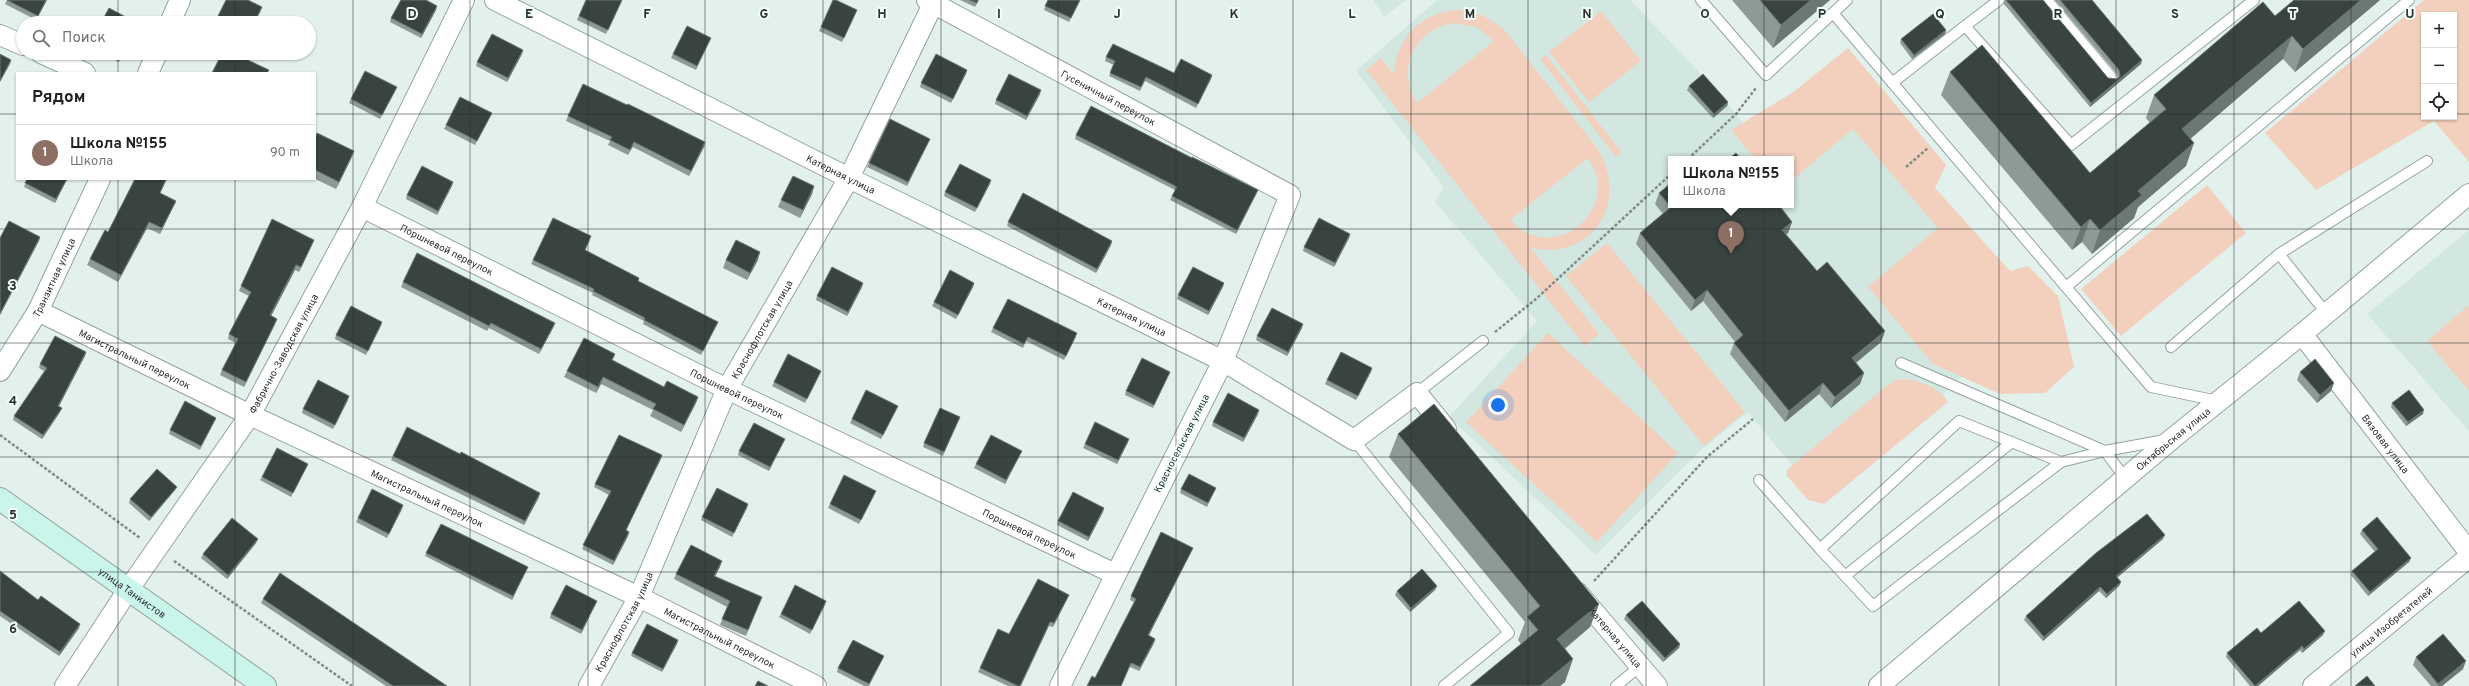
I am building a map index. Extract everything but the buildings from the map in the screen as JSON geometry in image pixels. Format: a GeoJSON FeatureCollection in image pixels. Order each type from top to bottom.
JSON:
{"type":"FeatureCollection","features":[{"type":"Feature","properties":{"kind":"street"},"geometry":{"type":"LineString","coordinates":[[173,16],[180,0]]}},
{"type":"Feature","properties":{"kind":"street","name":"Фабрично-Заводская улица"},"geometry":{"type":"LineString","coordinates":[[65,686],[128,590],[250,415],[362,207],[464,0]]}},
{"type":"Feature","properties":{"kind":"street","name":"Катерная улица"},"geometry":{"type":"LineString","coordinates":[[495,0],[849,178],[1223,361],[1354,440]]}},
{"type":"Feature","properties":{"kind":"street","name":"Краснофлотская улица"},"geometry":{"type":"LineString","coordinates":[[589,686],[639,597],[727,389],[849,178],[932,1]]}},
{"type":"Feature","properties":{"kind":"street","name":"Гусеничный переулок"},"geometry":{"type":"LineString","coordinates":[[932,1],[1290,195]]}},
{"type":"Feature","properties":{"kind":"street"},"geometry":{"type":"LineString","coordinates":[[0,35],[16,42]]}},
{"type":"Feature","properties":{"kind":"street"},"geometry":{"type":"LineString","coordinates":[[56,60],[83,72]]}},
{"type":"Feature","properties":{"kind":"street"},"geometry":{"type":"LineString","coordinates":[[148,72],[154,60]]}},
{"type":"Feature","properties":{"kind":"street","name":"Транзитная улица"},"geometry":{"type":"LineString","coordinates":[[0,371],[38,311],[100,180]]}},
{"type":"Feature","properties":{"kind":"street","name":"Октябрьская улица"},"geometry":{"type":"LineString","coordinates":[[1879,686],[2125,478],[2327,314],[2469,194]]}},
{"type":"Feature","properties":{"kind":"street","name":"Красносельская улица"},"geometry":{"type":"LineString","coordinates":[[1060,686],[1223,361],[1290,195]]}},
{"type":"Feature","properties":{"kind":"street","name":"Поршневой переулок"},"geometry":{"type":"LineString","coordinates":[[362,207],[727,389],[1115,574]]}},
{"type":"Feature","properties":{"kind":"street","name":"Магистральный переулок"},"geometry":{"type":"LineString","coordinates":[[38,311],[250,415],[639,597],[815,686]]}},
{"type":"Feature","properties":{"kind":"street","name":"Вязовая улица"},"geometry":{"type":"LineString","coordinates":[[2302,334],[2469,552]]}},
{"type":"Feature","properties":{"kind":"street"},"geometry":{"type":"LineString","coordinates":[[1354,440],[1417,393],[1457,442]]}},
{"type":"Feature","properties":{"kind":"street","name":"улица Танкистов"},"geometry":{"type":"LineString","coordinates":[[0,499],[265,686]]}},
{"type":"Feature","properties":{"kind":"street","name":"улица Изобретателей"},"geometry":{"type":"LineString","coordinates":[[2313,686],[2469,557]]}},
{"type":"Feature","properties":{"kind":"street","name":"Катерная улица"},"geometry":{"type":"LineString","coordinates":[[1566,578],[1657,686]]}},
{"type":"Feature","properties":{"kind":"lane"},"geometry":{"type":"LineString","coordinates":[[1701,0],[1766,75],[1847,0]]}},
{"type":"Feature","properties":{"kind":"lane"},"geometry":{"type":"LineString","coordinates":[[1892,83],[2000,0]]}},
{"type":"Feature","properties":{"kind":"lane"},"geometry":{"type":"LineString","coordinates":[[2047,0],[2112,78]]}},
{"type":"Feature","properties":{"kind":"lane"},"geometry":{"type":"LineString","coordinates":[[1965,26],[2071,145],[2254,0]]}},
{"type":"Feature","properties":{"kind":"lane"},"geometry":{"type":"LineString","coordinates":[[2066,288],[2409,0]]}},
{"type":"Feature","properties":{"kind":"lane"},"geometry":{"type":"LineString","coordinates":[[1833,13],[2151,387],[2219,402]]}},
{"type":"Feature","properties":{"kind":"lane"},"geometry":{"type":"LineString","coordinates":[[2171,347],[2279,254],[2427,162]]}},
{"type":"Feature","properties":{"kind":"lane"},"geometry":{"type":"LineString","coordinates":[[2279,254],[2327,314]]}},
{"type":"Feature","properties":{"kind":"lane"},"geometry":{"type":"LineString","coordinates":[[1417,393],[1483,341]]}},
{"type":"Feature","properties":{"kind":"lane"},"geometry":{"type":"LineString","coordinates":[[1901,363],[2105,451],[2125,478]]}},
{"type":"Feature","properties":{"kind":"lane"},"geometry":{"type":"LineString","coordinates":[[1820,549],[1959,421],[2061,462]]}},
{"type":"Feature","properties":{"kind":"lane"},"geometry":{"type":"LineString","coordinates":[[1759,480],[1873,606],[2061,462],[2105,451],[2173,438]]}},
{"type":"Feature","properties":{"kind":"lane"},"geometry":{"type":"LineString","coordinates":[[1354,440],[1509,633],[1444,686]]}},
{"type":"Feature","properties":{"kind":"lane"},"geometry":{"type":"LineString","coordinates":[[1845,576],[2012,442]]}},
{"type":"Feature","properties":{"kind":"lane"},"geometry":{"type":"LineString","coordinates":[[1616,686],[1640,666]]}},
{"type":"Feature","properties":{"kind":"path"},"geometry":{"type":"LineString","coordinates":[[1691,156],[1736,114],[1766,75]]}},
{"type":"Feature","properties":{"kind":"path"},"geometry":{"type":"LineString","coordinates":[[1906,167],[1940,138]]}},
{"type":"Feature","properties":{"kind":"path"},"geometry":{"type":"LineString","coordinates":[[1483,341],[1536,299],[1668,177]]}},
{"type":"Feature","properties":{"kind":"path"},"geometry":{"type":"LineString","coordinates":[[1581,596],[1707,457],[1753,419]]}},
{"type":"Feature","properties":{"kind":"shaded area"},"geometry":{"type":"Polygon","coordinates":[[[1373,0],[1406,0],[1384,17],[1373,0]]]}},
{"type":"Feature","properties":{"kind":"shaded area"},"geometry":{"type":"Polygon","coordinates":[[[1437,0],[1630,0],[1706,79],[1772,156],[1668,156],[1668,208],[1794,208],[1794,156],[1779,156],[1848,102],[2032,310],[1943,394],[1948,402],[1824,504],[1748,412],[1701,450],[1596,555],[1449,417],[1537,321],[1435,202],[1444,187],[1356,71],[1437,0]]]}},
{"type":"Feature","properties":{"kind":"shaded area"},"geometry":{"type":"Polygon","coordinates":[[[2424,0],[2469,0],[2469,162],[2434,121],[2316,190],[2265,133],[2424,0]]]}},
{"type":"Feature","properties":{"kind":"shaded area"},"geometry":{"type":"Polygon","coordinates":[[[1461,10],[1481,15],[1498,25],[1508,34],[1597,148],[1605,163],[1609,179],[1609,195],[1606,210],[1600,223],[1590,235],[1576,244],[1555,250],[1531,248],[1599,334],[1585,346],[1366,70],[1381,58],[1394,75],[1400,49],[1414,28],[1434,15],[1447,11],[1461,10]],[[1453,23],[1440,27],[1428,34],[1419,42],[1412,53],[1408,77],[1411,90],[1417,103],[1494,41],[1477,27],[1453,23]],[[1588,158],[1510,220],[1527,233],[1545,237],[1563,235],[1578,226],[1590,213],[1597,196],[1597,178],[1588,158]]]}},
{"type":"Feature","properties":{"kind":"shaded area"},"geometry":{"type":"Polygon","coordinates":[[[1601,11],[1641,61],[1589,102],[1549,52],[1601,11]]]}},
{"type":"Feature","properties":{"kind":"shaded area"},"geometry":{"type":"Polygon","coordinates":[[[1848,48],[1946,165],[1935,188],[2010,271],[2028,266],[2058,296],[2074,367],[2045,393],[2000,394],[1933,364],[1868,287],[1938,228],[1853,129],[1794,178],[1794,156],[1753,156],[1731,130],[1792,93],[1848,48]]]}},
{"type":"Feature","properties":{"kind":"shaded area"},"geometry":{"type":"Polygon","coordinates":[[[1546,55],[1622,153],[1616,157],[1540,59],[1546,55]]]}},
{"type":"Feature","properties":{"kind":"shaded area"},"geometry":{"type":"Polygon","coordinates":[[[2207,185],[2246,233],[2121,336],[2081,289],[2207,185]]]}},
{"type":"Feature","properties":{"kind":"shaded area"},"geometry":{"type":"Polygon","coordinates":[[[2469,230],[2469,431],[2367,314],[2469,230]]]}},
{"type":"Feature","properties":{"kind":"shaded area"},"geometry":{"type":"Polygon","coordinates":[[[1607,243],[1745,412],[1704,446],[1566,276],[1607,243]]]}},
{"type":"Feature","properties":{"kind":"shaded area"},"geometry":{"type":"Polygon","coordinates":[[[2469,305],[2469,391],[2427,341],[2469,305]]]}},
{"type":"Feature","properties":{"kind":"shaded area"},"geometry":{"type":"Polygon","coordinates":[[[1548,333],[1678,453],[1597,542],[1466,422],[1548,333]]]}},
{"type":"Feature","properties":{"kind":"shaded area"},"geometry":{"type":"Polygon","coordinates":[[[1905,379],[1917,381],[1935,389],[1948,402],[1824,504],[1808,500],[1787,476],[1787,470],[1884,388],[1896,380],[1905,379]]]}},
{"type":"Feature","properties":{"kind":"place","name":"Школа №155"},"geometry":{"type":"Point","coordinates":[1731,254]}}]}
